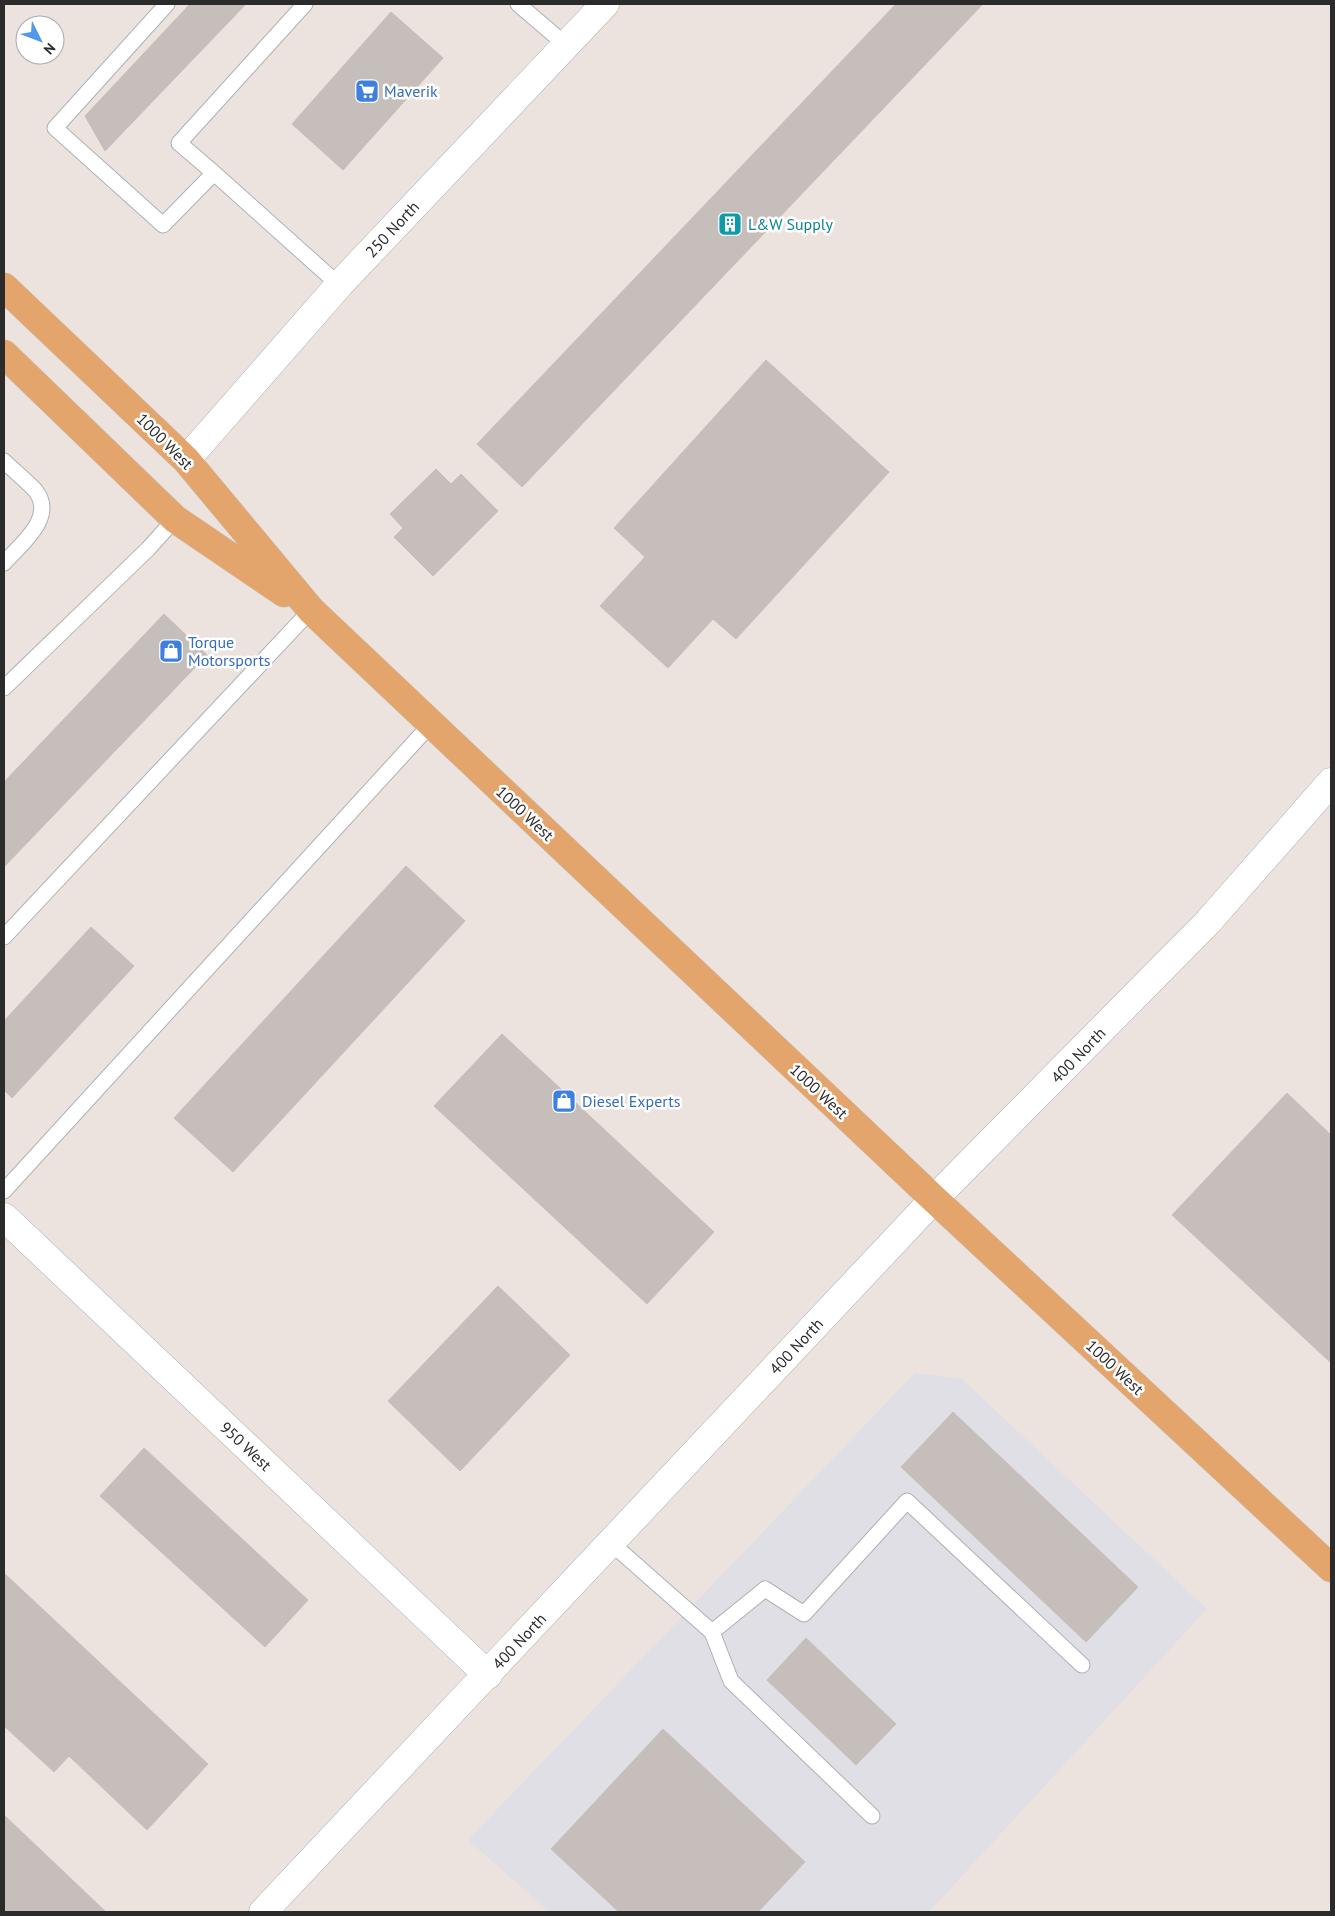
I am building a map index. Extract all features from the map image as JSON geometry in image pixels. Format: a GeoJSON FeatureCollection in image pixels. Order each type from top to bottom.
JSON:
{"type":"FeatureCollection","features":[{"type":"Feature","properties":{"kind":"main road","name":"1000 West"},"geometry":{"type":"LineString","coordinates":[[4,287],[186,460],[311,610],[934,1199],[1331,1566]]}},
{"type":"Feature","properties":{"kind":"main road","name":"1000 West"},"geometry":{"type":"LineString","coordinates":[[4,354],[175,519],[311,610]]}},
{"type":"Feature","properties":{"kind":"street","name":"250 North"},"geometry":{"type":"LineString","coordinates":[[186,460],[339,285],[605,4]]}},
{"type":"Feature","properties":{"kind":"street","name":"400 North"},"geometry":{"type":"LineString","coordinates":[[263,1912],[934,1199],[1208,922],[1331,782]]}},
{"type":"Feature","properties":{"kind":"street","name":"950 West"},"geometry":{"type":"LineString","coordinates":[[4,1217],[488,1675]]}},
{"type":"Feature","properties":{"kind":"lane"},"geometry":{"type":"LineString","coordinates":[[167,4],[55,128],[163,225],[214,173]]}},
{"type":"Feature","properties":{"kind":"lane"},"geometry":{"type":"LineString","coordinates":[[306,4],[179,143],[339,285]]}},
{"type":"Feature","properties":{"kind":"lane"},"geometry":{"type":"LineString","coordinates":[[518,4],[566,45]]}},
{"type":"Feature","properties":{"kind":"lane"},"geometry":{"type":"LineString","coordinates":[[4,461],[36,491],[43,508],[40,522],[4,563]]}},
{"type":"Feature","properties":{"kind":"lane"},"geometry":{"type":"LineString","coordinates":[[4,688],[148,549],[175,519]]}},
{"type":"Feature","properties":{"kind":"lane"},"geometry":{"type":"LineString","coordinates":[[4,937],[311,610]]}},
{"type":"Feature","properties":{"kind":"lane"},"geometry":{"type":"LineString","coordinates":[[4,1191],[431,724]]}},
{"type":"Feature","properties":{"kind":"lane"},"geometry":{"type":"LineString","coordinates":[[712,1632],[765,1589],[804,1614],[907,1501],[1082,1665]]}},
{"type":"Feature","properties":{"kind":"lane"},"geometry":{"type":"LineString","coordinates":[[611,1543],[712,1632],[731,1681],[872,1816]]}},
{"type":"Feature","properties":{"kind":"shaded area"},"geometry":{"type":"Polygon","coordinates":[[[915,1373],[962,1379],[1207,1609],[929,1912],[550,1912],[468,1840],[915,1373]]]}},
{"type":"Feature","properties":{"kind":"building"},"geometry":{"type":"Polygon","coordinates":[[[190,4],[246,4],[105,151],[85,116],[190,4]]]}},
{"type":"Feature","properties":{"kind":"building","name":"L&W Supply"},"geometry":{"type":"Polygon","coordinates":[[[896,4],[983,4],[522,487],[477,444],[896,4]]]}},
{"type":"Feature","properties":{"kind":"building","name":"Maverik"},"geometry":{"type":"Polygon","coordinates":[[[391,12],[443,58],[343,170],[292,124],[391,12]]]}},
{"type":"Feature","properties":{"kind":"building"},"geometry":{"type":"Polygon","coordinates":[[[766,360],[889,472],[736,639],[713,619],[668,668],[600,606],[645,557],[614,528],[766,360]]]}},
{"type":"Feature","properties":{"kind":"building"},"geometry":{"type":"Polygon","coordinates":[[[436,469],[451,484],[461,474],[498,511],[433,576],[394,537],[403,528],[390,514],[436,469]]]}},
{"type":"Feature","properties":{"kind":"building"},"geometry":{"type":"Polygon","coordinates":[[[164,614],[207,655],[4,867],[4,782],[164,614]]]}},
{"type":"Feature","properties":{"kind":"building"},"geometry":{"type":"Polygon","coordinates":[[[406,866],[465,921],[233,1172],[174,1118],[406,866]]]}},
{"type":"Feature","properties":{"kind":"building"},"geometry":{"type":"Polygon","coordinates":[[[91,927],[134,966],[12,1098],[4,1090],[4,1021],[91,927]]]}},
{"type":"Feature","properties":{"kind":"building"},"geometry":{"type":"Polygon","coordinates":[[[502,1034],[714,1232],[647,1304],[434,1106],[502,1034]]]}},
{"type":"Feature","properties":{"kind":"building"},"geometry":{"type":"Polygon","coordinates":[[[1287,1093],[1331,1135],[1331,1363],[1172,1215],[1287,1093]]]}},
{"type":"Feature","properties":{"kind":"building"},"geometry":{"type":"Polygon","coordinates":[[[498,1286],[570,1355],[460,1471],[388,1401],[498,1286]]]}},
{"type":"Feature","properties":{"kind":"building"},"geometry":{"type":"Polygon","coordinates":[[[953,1412],[1138,1587],[1086,1642],[901,1467],[953,1412]]]}},
{"type":"Feature","properties":{"kind":"building"},"geometry":{"type":"Polygon","coordinates":[[[144,1448],[308,1600],[265,1647],[100,1496],[144,1448]]]}},
{"type":"Feature","properties":{"kind":"building"},"geometry":{"type":"Polygon","coordinates":[[[4,1573],[208,1764],[147,1830],[69,1756],[54,1772],[4,1726],[4,1573]]]}},
{"type":"Feature","properties":{"kind":"building"},"geometry":{"type":"Polygon","coordinates":[[[806,1638],[896,1724],[856,1765],[767,1680],[806,1638]]]}},
{"type":"Feature","properties":{"kind":"building"},"geometry":{"type":"Polygon","coordinates":[[[663,1729],[805,1862],[758,1912],[619,1912],[551,1849],[663,1729]]]}},
{"type":"Feature","properties":{"kind":"building"},"geometry":{"type":"Polygon","coordinates":[[[4,1815],[106,1912],[4,1912],[4,1815]]]}},
{"type":"Feature","properties":{"kind":"place","name":"Maverik"},"geometry":{"type":"Point","coordinates":[367,91]}},
{"type":"Feature","properties":{"kind":"place","name":"L&W Supply"},"geometry":{"type":"Point","coordinates":[730,224]}},
{"type":"Feature","properties":{"kind":"place","name":"Torque Motorsports"},"geometry":{"type":"Point","coordinates":[171,651]}},
{"type":"Feature","properties":{"kind":"place","name":"Diesel Experts"},"geometry":{"type":"Point","coordinates":[564,1101]}}]}
